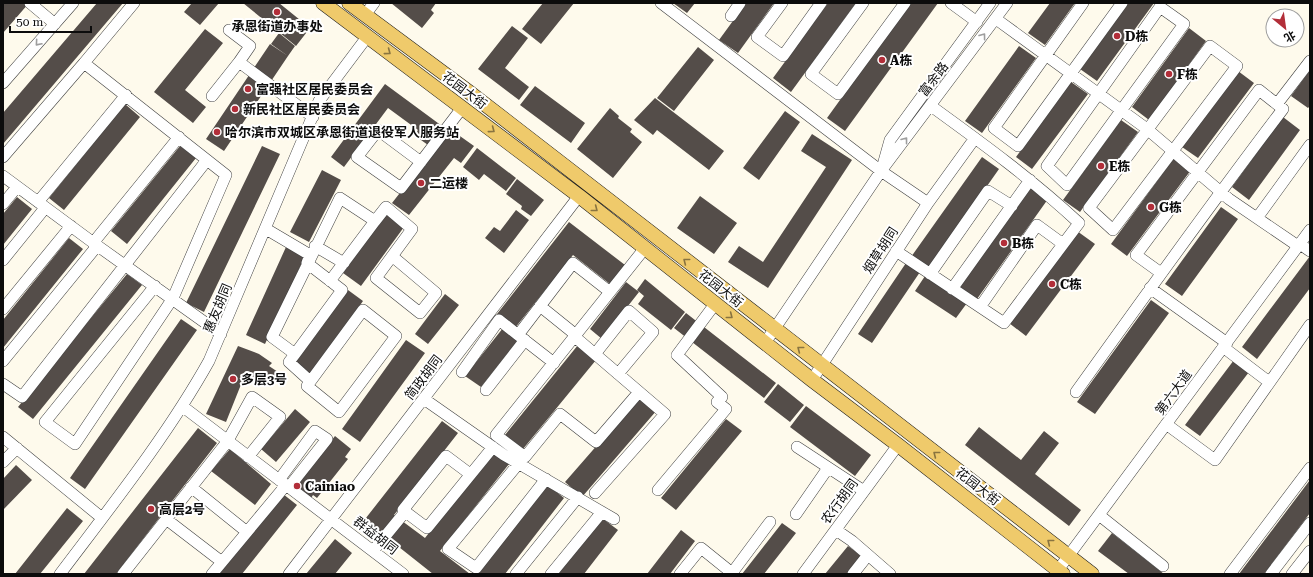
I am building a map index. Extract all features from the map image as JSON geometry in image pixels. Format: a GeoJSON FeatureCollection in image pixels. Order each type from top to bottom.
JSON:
{"type":"FeatureCollection","features":[{"type":"Feature","properties":{"kind":"main road","name":"花园大街"},"geometry":{"type":"LineString","coordinates":[[323,3],[579,196],[812,380],[898,445],[1060,572]]}},
{"type":"Feature","properties":{"kind":"main road","name":"花园大街"},"geometry":{"type":"LineString","coordinates":[[349,3],[475,97],[1092,574]]}},
{"type":"Feature","properties":{"kind":"street"},"geometry":{"type":"LineString","coordinates":[[30,3],[55,24]]}},
{"type":"Feature","properties":{"kind":"street"},"geometry":{"type":"LineString","coordinates":[[3,82],[73,3]]}},
{"type":"Feature","properties":{"kind":"street"},"geometry":{"type":"LineString","coordinates":[[3,157],[134,3]]}},
{"type":"Feature","properties":{"kind":"street"},"geometry":{"type":"LineString","coordinates":[[365,15],[374,3]]}},
{"type":"Feature","properties":{"kind":"street"},"geometry":{"type":"LineString","coordinates":[[661,3],[881,171],[928,203]]}},
{"type":"Feature","properties":{"kind":"street"},"geometry":{"type":"LineString","coordinates":[[731,16],[740,3]]}},
{"type":"Feature","properties":{"kind":"street"},"geometry":{"type":"LineString","coordinates":[[782,3],[757,37],[784,56],[821,3]]}},
{"type":"Feature","properties":{"kind":"street"},"geometry":{"type":"LineString","coordinates":[[863,3],[811,74],[838,94],[905,3]]}},
{"type":"Feature","properties":{"kind":"street"},"geometry":{"type":"LineString","coordinates":[[951,3],[977,22]]}},
{"type":"Feature","properties":{"kind":"street","name":"富余路"},"geometry":{"type":"LineString","coordinates":[[881,171],[890,140],[990,3]]}},
{"type":"Feature","properties":{"kind":"street","name":"富余路"},"geometry":{"type":"LineString","coordinates":[[765,343],[881,171],[1007,3]]}},
{"type":"Feature","properties":{"kind":"street"},"geometry":{"type":"LineString","coordinates":[[1083,3],[994,128],[1018,146],[1070,72],[1122,3]]}},
{"type":"Feature","properties":{"kind":"street"},"geometry":{"type":"LineString","coordinates":[[1160,7],[1184,24],[1123,111],[1067,185],[1047,166],[1160,7]]}},
{"type":"Feature","properties":{"kind":"street"},"geometry":{"type":"LineString","coordinates":[[996,19],[1147,129],[1220,191],[1257,218],[1310,251]]}},
{"type":"Feature","properties":{"kind":"street"},"geometry":{"type":"LineString","coordinates":[[212,96],[250,46],[229,30]]}},
{"type":"Feature","properties":{"kind":"street","name":"惠友胡同"},"geometry":{"type":"LineString","coordinates":[[60,574],[182,406],[209,361],[319,101],[367,37]]}},
{"type":"Feature","properties":{"kind":"street"},"geometry":{"type":"LineString","coordinates":[[1210,46],[1237,66],[1174,151],[1113,230],[1089,208],[1210,46]]}},
{"type":"Feature","properties":{"kind":"street"},"geometry":{"type":"LineString","coordinates":[[1277,104],[1310,61]]}},
{"type":"Feature","properties":{"kind":"street"},"geometry":{"type":"LineString","coordinates":[[239,62],[313,117]]}},
{"type":"Feature","properties":{"kind":"street"},"geometry":{"type":"LineString","coordinates":[[84,63],[226,175],[173,298],[75,444],[45,422],[155,286]]}},
{"type":"Feature","properties":{"kind":"street"},"geometry":{"type":"LineString","coordinates":[[1076,392],[1220,191],[1283,109],[1258,90],[1136,255],[1161,272]]}},
{"type":"Feature","properties":{"kind":"street"},"geometry":{"type":"LineString","coordinates":[[3,260],[42,205],[126,95]]}},
{"type":"Feature","properties":{"kind":"street"},"geometry":{"type":"LineString","coordinates":[[896,251],[1004,323],[1079,223],[1030,180],[931,106]]}},
{"type":"Feature","properties":{"kind":"street"},"geometry":{"type":"LineString","coordinates":[[421,162],[378,130],[357,157],[401,188],[421,162],[462,108]]}},
{"type":"Feature","properties":{"kind":"street"},"geometry":{"type":"LineString","coordinates":[[3,361],[179,137]]}},
{"type":"Feature","properties":{"kind":"street","name":"烟草胡同"},"geometry":{"type":"LineString","coordinates":[[812,380],[928,203],[975,138]]}},
{"type":"Feature","properties":{"kind":"street"},"geometry":{"type":"LineString","coordinates":[[1257,218],[1310,145]]}},
{"type":"Feature","properties":{"kind":"street"},"geometry":{"type":"LineString","coordinates":[[3,384],[22,397],[126,266],[207,160]]}},
{"type":"Feature","properties":{"kind":"street"},"geometry":{"type":"LineString","coordinates":[[3,176],[221,334]]}},
{"type":"Feature","properties":{"kind":"street"},"geometry":{"type":"LineString","coordinates":[[952,289],[1030,180]]}},
{"type":"Feature","properties":{"kind":"street"},"geometry":{"type":"LineString","coordinates":[[3,204],[17,186]]}},
{"type":"Feature","properties":{"kind":"street"},"geometry":{"type":"LineString","coordinates":[[930,274],[988,191],[1012,206]]}},
{"type":"Feature","properties":{"kind":"street","name":"简政胡同"},"geometry":{"type":"LineString","coordinates":[[289,574],[579,196]]}},
{"type":"Feature","properties":{"kind":"street"},"geometry":{"type":"LineString","coordinates":[[295,354],[272,337],[340,198],[375,221]]}},
{"type":"Feature","properties":{"kind":"street"},"geometry":{"type":"LineString","coordinates":[[330,281],[386,207],[412,229],[392,256],[376,278],[420,313],[436,294],[392,256]]}},
{"type":"Feature","properties":{"kind":"street"},"geometry":{"type":"LineString","coordinates":[[980,307],[1037,225],[1063,244]]}},
{"type":"Feature","properties":{"kind":"street"},"geometry":{"type":"LineString","coordinates":[[3,309],[71,226]]}},
{"type":"Feature","properties":{"kind":"street"},"geometry":{"type":"LineString","coordinates":[[266,229],[311,255],[344,263]]}},
{"type":"Feature","properties":{"kind":"street","name":"第六大道"},"geometry":{"type":"LineString","coordinates":[[1060,572],[1069,556],[1310,230]]}},
{"type":"Feature","properties":{"kind":"street"},"geometry":{"type":"LineString","coordinates":[[639,392],[596,442],[560,414],[525,457],[496,435],[645,248]]}},
{"type":"Feature","properties":{"kind":"street"},"geometry":{"type":"LineString","coordinates":[[310,381],[289,362],[342,290],[330,281],[311,255]]}},
{"type":"Feature","properties":{"kind":"street"},"geometry":{"type":"LineString","coordinates":[[486,390],[540,306],[573,263],[610,292]]}},
{"type":"Feature","properties":{"kind":"street"},"geometry":{"type":"LineString","coordinates":[[1150,288],[1225,345],[1269,382]]}},
{"type":"Feature","properties":{"kind":"street"},"geometry":{"type":"LineString","coordinates":[[658,490],[726,409],[717,402],[722,397],[677,355],[715,304]]}},
{"type":"Feature","properties":{"kind":"street"},"geometry":{"type":"LineString","coordinates":[[540,306],[665,414],[595,493]]}},
{"type":"Feature","properties":{"kind":"street"},"geometry":{"type":"LineString","coordinates":[[363,310],[396,336],[339,412],[307,386],[310,381],[363,310]]}},
{"type":"Feature","properties":{"kind":"street"},"geometry":{"type":"LineString","coordinates":[[595,354],[629,311],[653,332],[618,374]]}},
{"type":"Feature","properties":{"kind":"street"},"geometry":{"type":"LineString","coordinates":[[462,372],[499,320],[554,363]]}},
{"type":"Feature","properties":{"kind":"street"},"geometry":{"type":"LineString","coordinates":[[1166,424],[1215,460],[1310,324]]}},
{"type":"Feature","properties":{"kind":"street"},"geometry":{"type":"LineString","coordinates":[[123,574],[227,442],[252,397],[280,417],[248,457]]}},
{"type":"Feature","properties":{"kind":"street"},"geometry":{"type":"LineString","coordinates":[[424,399],[519,463],[614,519]]}},
{"type":"Feature","properties":{"kind":"street","name":"群益胡同"},"geometry":{"type":"LineString","coordinates":[[182,406],[227,442],[332,519],[403,574]]}},
{"type":"Feature","properties":{"kind":"street"},"geometry":{"type":"LineString","coordinates":[[3,437],[102,518]]}},
{"type":"Feature","properties":{"kind":"street","name":"农行胡同"},"geometry":{"type":"LineString","coordinates":[[803,574],[898,445]]}},
{"type":"Feature","properties":{"kind":"street"},"geometry":{"type":"LineString","coordinates":[[405,512],[427,528],[493,446]]}},
{"type":"Feature","properties":{"kind":"street"},"geometry":{"type":"LineString","coordinates":[[797,447],[864,491]]}},
{"type":"Feature","properties":{"kind":"street"},"geometry":{"type":"LineString","coordinates":[[3,462],[17,448]]}},
{"type":"Feature","properties":{"kind":"street"},"geometry":{"type":"LineString","coordinates":[[373,551],[405,512],[403,510],[446,456],[470,474]]}},
{"type":"Feature","properties":{"kind":"street"},"geometry":{"type":"LineString","coordinates":[[519,463],[448,549],[476,568],[546,479]]}},
{"type":"Feature","properties":{"kind":"street"},"geometry":{"type":"LineString","coordinates":[[796,514],[828,468]]}},
{"type":"Feature","properties":{"kind":"street"},"geometry":{"type":"LineString","coordinates":[[1230,574],[1310,468]]}},
{"type":"Feature","properties":{"kind":"street"},"geometry":{"type":"LineString","coordinates":[[212,574],[285,484]]}},
{"type":"Feature","properties":{"kind":"street"},"geometry":{"type":"LineString","coordinates":[[191,487],[247,532]]}},
{"type":"Feature","properties":{"kind":"street"},"geometry":{"type":"LineString","coordinates":[[516,574],[578,497]]}},
{"type":"Feature","properties":{"kind":"street"},"geometry":{"type":"LineString","coordinates":[[551,574],[602,512]]}},
{"type":"Feature","properties":{"kind":"street"},"geometry":{"type":"LineString","coordinates":[[1099,515],[1163,566]]}},
{"type":"Feature","properties":{"kind":"street"},"geometry":{"type":"LineString","coordinates":[[166,519],[222,562]]}},
{"type":"Feature","properties":{"kind":"street"},"geometry":{"type":"LineString","coordinates":[[680,574],[701,548],[731,573],[770,522]]}},
{"type":"Feature","properties":{"kind":"street"},"geometry":{"type":"LineString","coordinates":[[1271,574],[1310,523]]}},
{"type":"Feature","properties":{"kind":"street"},"geometry":{"type":"LineString","coordinates":[[836,530],[890,574]]}},
{"type":"Feature","properties":{"kind":"street"},"geometry":{"type":"LineString","coordinates":[[1292,574],[1310,551]]}},
{"type":"Feature","properties":{"kind":"street"},"geometry":{"type":"LineString","coordinates":[[853,574],[868,555]]}},
{"type":"Feature","properties":{"kind":"building"},"geometry":{"type":"Polygon","coordinates":[[[29,3],[3,33],[3,4],[29,3]]]}},
{"type":"Feature","properties":{"kind":"building"},"geometry":{"type":"Polygon","coordinates":[[[97,3],[123,3],[3,144],[3,113],[97,3]]]}},
{"type":"Feature","properties":{"kind":"building"},"geometry":{"type":"Polygon","coordinates":[[[192,3],[219,3],[200,25],[184,12],[192,3]]]}},
{"type":"Feature","properties":{"kind":"building"},"geometry":{"type":"Polygon","coordinates":[[[243,3],[279,3],[310,28],[296,46],[243,3]]]}},
{"type":"Feature","properties":{"kind":"building"},"geometry":{"type":"Polygon","coordinates":[[[391,3],[436,3],[431,10],[434,13],[422,28],[391,3]]]}},
{"type":"Feature","properties":{"kind":"building"},"geometry":{"type":"Polygon","coordinates":[[[543,3],[574,3],[541,44],[522,29],[543,3]]]}},
{"type":"Feature","properties":{"kind":"building"},"geometry":{"type":"Polygon","coordinates":[[[673,3],[695,3],[687,13],[673,3]]]}},
{"type":"Feature","properties":{"kind":"building"},"geometry":{"type":"Polygon","coordinates":[[[746,3],[774,3],[738,53],[719,40],[746,3]]]}},
{"type":"Feature","properties":{"kind":"building"},"geometry":{"type":"Polygon","coordinates":[[[828,3],[856,3],[791,92],[773,78],[828,3]]]}},
{"type":"Feature","properties":{"kind":"building","name":"A栋"},"geometry":{"type":"Polygon","coordinates":[[[910,3],[938,3],[845,131],[827,118],[910,3]]]}},
{"type":"Feature","properties":{"kind":"building"},"geometry":{"type":"Polygon","coordinates":[[[1050,3],[1075,3],[1045,45],[1028,33],[1050,3]]]}},
{"type":"Feature","properties":{"kind":"building","name":"D栋"},"geometry":{"type":"Polygon","coordinates":[[[1128,3],[1154,3],[1097,81],[1080,69],[1128,3]]]}},
{"type":"Feature","properties":{"kind":"building"},"geometry":{"type":"Polygon","coordinates":[[[512,26],[528,38],[505,68],[529,87],[519,100],[478,69],[512,26]]]}},
{"type":"Feature","properties":{"kind":"building","name":"F栋"},"geometry":{"type":"Polygon","coordinates":[[[1189,28],[1206,41],[1149,120],[1132,107],[1189,28]]]}},
{"type":"Feature","properties":{"kind":"building"},"geometry":{"type":"Polygon","coordinates":[[[205,29],[223,43],[185,90],[206,107],[193,123],[154,92],[205,29]]]}},
{"type":"Feature","properties":{"kind":"building"},"geometry":{"type":"Polygon","coordinates":[[[279,33],[295,46],[288,56],[271,44],[279,33]]]}},
{"type":"Feature","properties":{"kind":"building"},"geometry":{"type":"Polygon","coordinates":[[[270,44],[288,56],[224,151],[206,139],[270,44]]]}},
{"type":"Feature","properties":{"kind":"building"},"geometry":{"type":"Polygon","coordinates":[[[1019,46],[1036,58],[982,133],[965,121],[1019,46]]]}},
{"type":"Feature","properties":{"kind":"building"},"geometry":{"type":"Polygon","coordinates":[[[698,47],[714,60],[674,111],[657,98],[698,47]]]}},
{"type":"Feature","properties":{"kind":"building"},"geometry":{"type":"Polygon","coordinates":[[[1310,70],[1310,106],[1308,108],[1291,96],[1310,70]]]}},
{"type":"Feature","properties":{"kind":"building"},"geometry":{"type":"Polygon","coordinates":[[[1238,71],[1254,83],[1198,158],[1182,147],[1238,71]]]}},
{"type":"Feature","properties":{"kind":"building"},"geometry":{"type":"Polygon","coordinates":[[[1071,82],[1088,94],[1032,169],[1016,157],[1071,82]]]}},
{"type":"Feature","properties":{"kind":"building"},"geometry":{"type":"Polygon","coordinates":[[[385,84],[442,126],[428,145],[414,135],[418,130],[388,108],[344,167],[331,157],[385,84]]]}},
{"type":"Feature","properties":{"kind":"building"},"geometry":{"type":"Polygon","coordinates":[[[535,86],[585,123],[571,143],[520,105],[535,86]]]}},
{"type":"Feature","properties":{"kind":"building"},"geometry":{"type":"Polygon","coordinates":[[[655,98],[724,151],[709,170],[657,130],[653,135],[634,120],[655,98]]]}},
{"type":"Feature","properties":{"kind":"building"},"geometry":{"type":"Polygon","coordinates":[[[125,104],[140,117],[64,210],[49,198],[125,104]]]}},
{"type":"Feature","properties":{"kind":"building"},"geometry":{"type":"Polygon","coordinates":[[[610,108],[619,116],[618,118],[632,129],[630,132],[642,142],[613,178],[577,149],[610,108]]]}},
{"type":"Feature","properties":{"kind":"building"},"geometry":{"type":"Polygon","coordinates":[[[785,111],[800,122],[759,180],[743,168],[785,111]]]}},
{"type":"Feature","properties":{"kind":"building"},"geometry":{"type":"Polygon","coordinates":[[[1283,117],[1300,130],[1249,200],[1232,187],[1283,117]]]}},
{"type":"Feature","properties":{"kind":"building","name":"E栋"},"geometry":{"type":"Polygon","coordinates":[[[1121,120],[1138,132],[1080,212],[1063,200],[1121,120]]]}},
{"type":"Feature","properties":{"kind":"building","name":"二运楼"},"geometry":{"type":"Polygon","coordinates":[[[450,129],[474,146],[461,163],[454,158],[409,215],[392,203],[450,129]]]}},
{"type":"Feature","properties":{"kind":"building"},"geometry":{"type":"Polygon","coordinates":[[[812,134],[852,160],[768,288],[728,262],[739,246],[763,262],[826,167],[801,151],[812,134]]]}},
{"type":"Feature","properties":{"kind":"building"},"geometry":{"type":"Polygon","coordinates":[[[180,146],[196,158],[127,244],[111,231],[180,146]]]}},
{"type":"Feature","properties":{"kind":"building"},"geometry":{"type":"Polygon","coordinates":[[[262,146],[280,154],[204,312],[186,303],[262,146]]]}},
{"type":"Feature","properties":{"kind":"building"},"geometry":{"type":"Polygon","coordinates":[[[477,148],[516,178],[506,191],[484,174],[479,180],[463,167],[477,148]]]}},
{"type":"Feature","properties":{"kind":"building"},"geometry":{"type":"Polygon","coordinates":[[[982,157],[999,169],[928,270],[911,257],[982,157]]]}},
{"type":"Feature","properties":{"kind":"building","name":"G栋"},"geometry":{"type":"Polygon","coordinates":[[[1174,158],[1191,170],[1127,256],[1111,244],[1174,158]]]}},
{"type":"Feature","properties":{"kind":"building"},"geometry":{"type":"Polygon","coordinates":[[[322,170],[341,180],[309,242],[290,232],[322,170]]]}},
{"type":"Feature","properties":{"kind":"building"},"geometry":{"type":"Polygon","coordinates":[[[517,179],[544,200],[531,216],[521,209],[522,206],[506,194],[517,179]]]}},
{"type":"Feature","properties":{"kind":"building","name":"B栋"},"geometry":{"type":"Polygon","coordinates":[[[1031,187],[1048,199],[977,299],[960,287],[1031,187]]]}},
{"type":"Feature","properties":{"kind":"building"},"geometry":{"type":"Polygon","coordinates":[[[700,196],[737,223],[714,254],[677,228],[700,196]]]}},
{"type":"Feature","properties":{"kind":"building"},"geometry":{"type":"Polygon","coordinates":[[[17,197],[32,209],[3,245],[3,214],[17,197]]]}},
{"type":"Feature","properties":{"kind":"building"},"geometry":{"type":"Polygon","coordinates":[[[1221,207],[1238,219],[1182,296],[1165,284],[1221,207]]]}},
{"type":"Feature","properties":{"kind":"building"},"geometry":{"type":"Polygon","coordinates":[[[516,210],[529,220],[504,253],[485,238],[494,227],[500,231],[516,210]]]}},
{"type":"Feature","properties":{"kind":"building"},"geometry":{"type":"Polygon","coordinates":[[[386,214],[404,227],[361,286],[343,273],[386,214]]]}},
{"type":"Feature","properties":{"kind":"building"},"geometry":{"type":"Polygon","coordinates":[[[569,222],[625,265],[610,284],[573,255],[515,328],[497,314],[569,222]]]}},
{"type":"Feature","properties":{"kind":"building","name":"C栋"},"geometry":{"type":"Polygon","coordinates":[[[1077,231],[1095,244],[1026,336],[1009,323],[1077,231]]]}},
{"type":"Feature","properties":{"kind":"building"},"geometry":{"type":"Polygon","coordinates":[[[69,238],[83,249],[3,348],[3,320],[69,238]]]}},
{"type":"Feature","properties":{"kind":"building"},"geometry":{"type":"Polygon","coordinates":[[[286,247],[305,256],[265,344],[246,335],[286,247]]]}},
{"type":"Feature","properties":{"kind":"building"},"geometry":{"type":"Polygon","coordinates":[[[1310,256],[1310,288],[1257,359],[1242,347],[1310,256]]]}},
{"type":"Feature","properties":{"kind":"building"},"geometry":{"type":"Polygon","coordinates":[[[906,263],[920,272],[872,343],[858,334],[906,263]]]}},
{"type":"Feature","properties":{"kind":"building"},"geometry":{"type":"Polygon","coordinates":[[[127,274],[142,285],[33,419],[18,407],[127,274]]]}},
{"type":"Feature","properties":{"kind":"building"},"geometry":{"type":"Polygon","coordinates":[[[925,276],[967,303],[956,318],[915,291],[925,276]]]}},
{"type":"Feature","properties":{"kind":"building"},"geometry":{"type":"Polygon","coordinates":[[[645,279],[685,312],[671,330],[638,304],[644,296],[637,290],[645,279]]]}},
{"type":"Feature","properties":{"kind":"building"},"geometry":{"type":"Polygon","coordinates":[[[626,282],[639,292],[602,339],[590,329],[626,282]]]}},
{"type":"Feature","properties":{"kind":"building"},"geometry":{"type":"Polygon","coordinates":[[[348,290],[363,301],[310,375],[295,363],[348,290]]]}},
{"type":"Feature","properties":{"kind":"building"},"geometry":{"type":"Polygon","coordinates":[[[445,294],[459,305],[428,344],[415,334],[445,294]]]}},
{"type":"Feature","properties":{"kind":"building"},"geometry":{"type":"Polygon","coordinates":[[[1151,300],[1169,313],[1095,414],[1077,402],[1151,300]]]}},
{"type":"Feature","properties":{"kind":"building"},"geometry":{"type":"Polygon","coordinates":[[[686,313],[776,383],[764,398],[674,328],[686,313]]]}},
{"type":"Feature","properties":{"kind":"building"},"geometry":{"type":"Polygon","coordinates":[[[181,319],[197,330],[85,489],[70,478],[181,319]]]}},
{"type":"Feature","properties":{"kind":"building"},"geometry":{"type":"Polygon","coordinates":[[[503,328],[518,340],[481,387],[465,376],[503,328]]]}},
{"type":"Feature","properties":{"kind":"building"},"geometry":{"type":"Polygon","coordinates":[[[406,340],[425,353],[360,442],[342,429],[406,340]]]}},
{"type":"Feature","properties":{"kind":"building"},"geometry":{"type":"Polygon","coordinates":[[[578,345],[596,360],[523,449],[505,435],[578,345]]]}},
{"type":"Feature","properties":{"kind":"building","name":"多层3号"},"geometry":{"type":"Polygon","coordinates":[[[238,346],[259,354],[272,363],[269,366],[278,372],[267,386],[246,372],[226,422],[206,414],[238,346]]]}},
{"type":"Feature","properties":{"kind":"building"},"geometry":{"type":"Polygon","coordinates":[[[1234,360],[1249,372],[1200,436],[1185,425],[1234,360]]]}},
{"type":"Feature","properties":{"kind":"building"},"geometry":{"type":"Polygon","coordinates":[[[778,384],[804,405],[790,422],[764,402],[778,384]]]}},
{"type":"Feature","properties":{"kind":"building"},"geometry":{"type":"Polygon","coordinates":[[[640,396],[657,410],[582,497],[565,482],[640,396]]]}},
{"type":"Feature","properties":{"kind":"building"},"geometry":{"type":"Polygon","coordinates":[[[806,406],[871,455],[855,476],[790,427],[806,406]]]}},
{"type":"Feature","properties":{"kind":"building"},"geometry":{"type":"Polygon","coordinates":[[[295,409],[310,422],[276,462],[261,449],[295,409]]]}},
{"type":"Feature","properties":{"kind":"building"},"geometry":{"type":"Polygon","coordinates":[[[726,419],[742,431],[676,510],[661,498],[726,419]]]}},
{"type":"Feature","properties":{"kind":"building"},"geometry":{"type":"Polygon","coordinates":[[[442,421],[458,433],[394,515],[425,538],[493,451],[509,464],[440,551],[470,574],[433,574],[380,532],[378,535],[362,523],[442,421]]]}},
{"type":"Feature","properties":{"kind":"building"},"geometry":{"type":"Polygon","coordinates":[[[979,427],[1021,460],[1044,431],[1059,443],[1035,474],[1081,510],[1069,526],[965,445],[979,427]]]}},
{"type":"Feature","properties":{"kind":"building","name":"高层2号"},"geometry":{"type":"Polygon","coordinates":[[[198,428],[217,443],[116,574],[84,574],[198,428]]]}},
{"type":"Feature","properties":{"kind":"building"},"geometry":{"type":"Polygon","coordinates":[[[335,436],[351,449],[345,457],[348,459],[317,498],[313,495],[310,500],[294,487],[335,436]]]}},
{"type":"Feature","properties":{"kind":"building"},"geometry":{"type":"Polygon","coordinates":[[[230,449],[271,484],[255,505],[211,471],[230,449]]]}},
{"type":"Feature","properties":{"kind":"building"},"geometry":{"type":"Polygon","coordinates":[[[16,465],[32,480],[3,510],[3,479],[16,465]]]}},
{"type":"Feature","properties":{"kind":"building"},"geometry":{"type":"Polygon","coordinates":[[[1310,480],[1310,513],[1264,574],[1239,574],[1310,480]]]}},
{"type":"Feature","properties":{"kind":"building"},"geometry":{"type":"Polygon","coordinates":[[[548,485],[564,498],[505,574],[478,574],[548,485]]]}},
{"type":"Feature","properties":{"kind":"building"},"geometry":{"type":"Polygon","coordinates":[[[283,494],[297,505],[242,574],[219,574],[283,494]]]}},
{"type":"Feature","properties":{"kind":"building"},"geometry":{"type":"Polygon","coordinates":[[[67,508],[83,521],[40,574],[15,574],[67,508]]]}},
{"type":"Feature","properties":{"kind":"building"},"geometry":{"type":"Polygon","coordinates":[[[602,518],[618,530],[584,574],[558,574],[602,518]]]}},
{"type":"Feature","properties":{"kind":"building"},"geometry":{"type":"Polygon","coordinates":[[[782,523],[796,533],[764,574],[742,574],[782,523]]]}},
{"type":"Feature","properties":{"kind":"building"},"geometry":{"type":"Polygon","coordinates":[[[681,530],[695,541],[670,574],[647,574],[681,530]]]}},
{"type":"Feature","properties":{"kind":"building"},"geometry":{"type":"Polygon","coordinates":[[[1112,533],[1164,574],[1129,574],[1098,551],[1112,533]]]}},
{"type":"Feature","properties":{"kind":"building"},"geometry":{"type":"Polygon","coordinates":[[[335,539],[352,553],[335,574],[306,574],[335,539]]]}},
{"type":"Feature","properties":{"kind":"building"},"geometry":{"type":"Polygon","coordinates":[[[848,546],[862,556],[847,574],[825,574],[848,546]]]}},
{"type":"Feature","properties":{"kind":"place","name":"承恩街道办事处"},"geometry":{"type":"Point","coordinates":[277,12]}},
{"type":"Feature","properties":{"kind":"place","name":"D栋"},"geometry":{"type":"Point","coordinates":[1117,36]}},
{"type":"Feature","properties":{"kind":"place","name":"A栋"},"geometry":{"type":"Point","coordinates":[882,60]}},
{"type":"Feature","properties":{"kind":"place","name":"F栋"},"geometry":{"type":"Point","coordinates":[1169,74]}},
{"type":"Feature","properties":{"kind":"place","name":"富强社区居民委员会"},"geometry":{"type":"Point","coordinates":[248,89]}},
{"type":"Feature","properties":{"kind":"place","name":"新民社区居民委员会"},"geometry":{"type":"Point","coordinates":[235,109]}},
{"type":"Feature","properties":{"kind":"place","name":"哈尔滨市双城区承恩街道退役军人服务站"},"geometry":{"type":"Point","coordinates":[217,132]}},
{"type":"Feature","properties":{"kind":"place","name":"E栋"},"geometry":{"type":"Point","coordinates":[1101,166]}},
{"type":"Feature","properties":{"kind":"place","name":"二运楼"},"geometry":{"type":"Point","coordinates":[421,183]}},
{"type":"Feature","properties":{"kind":"place","name":"G栋"},"geometry":{"type":"Point","coordinates":[1151,207]}},
{"type":"Feature","properties":{"kind":"place","name":"B栋"},"geometry":{"type":"Point","coordinates":[1004,243]}},
{"type":"Feature","properties":{"kind":"place","name":"C栋"},"geometry":{"type":"Point","coordinates":[1052,284]}},
{"type":"Feature","properties":{"kind":"place","name":"多层3号"},"geometry":{"type":"Point","coordinates":[233,379]}},
{"type":"Feature","properties":{"kind":"place","name":"Cainiao"},"geometry":{"type":"Point","coordinates":[297,486]}},
{"type":"Feature","properties":{"kind":"place","name":"高层2号"},"geometry":{"type":"Point","coordinates":[151,509]}}]}
